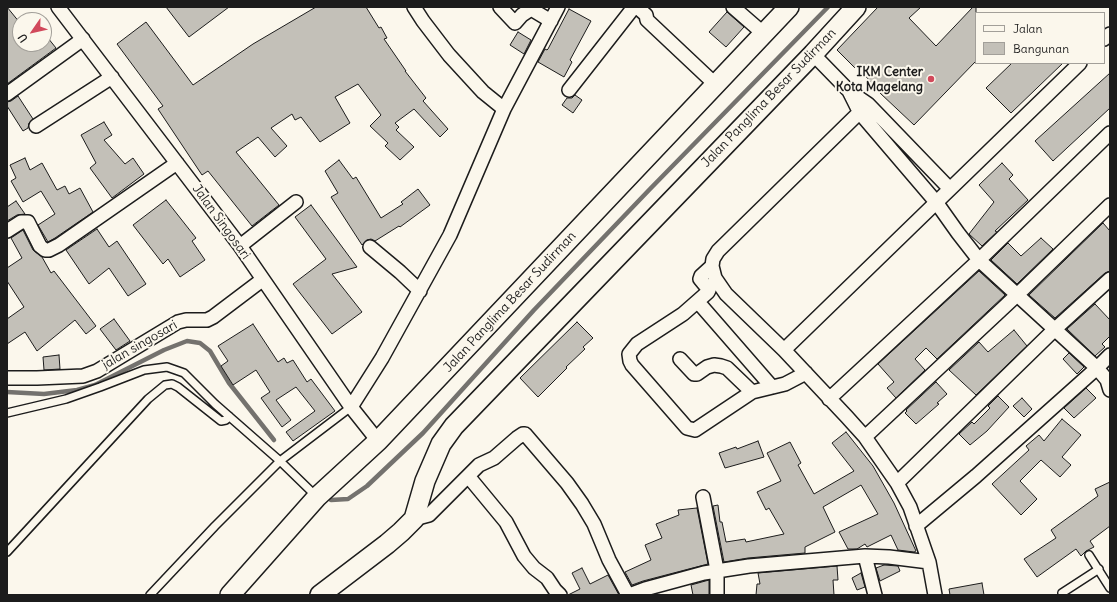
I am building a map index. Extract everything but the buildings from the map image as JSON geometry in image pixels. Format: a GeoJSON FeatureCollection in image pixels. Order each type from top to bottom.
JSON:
{"type":"FeatureCollection","features":[{"type":"Feature","properties":{"kind":"main road","name":"Jalan Panglima Besar Sudirman"},"geometry":{"type":"LineString","coordinates":[[230,595],[317,497],[378,441],[789,7]]}},
{"type":"Feature","properties":{"kind":"main road","name":"Jalan Panglima Besar Sudirman"},"geometry":{"type":"LineString","coordinates":[[320,595],[387,544],[414,519],[425,482],[441,444],[454,426],[813,54],[856,7]]}},
{"type":"Feature","properties":{"kind":"street","name":"Jalan Singosari"},"geometry":{"type":"LineString","coordinates":[[58,7],[240,246],[351,407],[378,441]]}},
{"type":"Feature","properties":{"kind":"street"},"geometry":{"type":"LineString","coordinates":[[414,7],[449,55],[483,92],[504,109]]}},
{"type":"Feature","properties":{"kind":"street"},"geometry":{"type":"LineString","coordinates":[[500,7],[515,23],[530,9],[551,21]]}},
{"type":"Feature","properties":{"kind":"street"},"geometry":{"type":"LineString","coordinates":[[351,407],[382,358],[450,234],[504,109],[558,7]]}},
{"type":"Feature","properties":{"kind":"street"},"geometry":{"type":"LineString","coordinates":[[569,90],[634,7]]}},
{"type":"Feature","properties":{"kind":"street"},"geometry":{"type":"LineString","coordinates":[[637,7],[646,16],[647,20],[716,84]]}},
{"type":"Feature","properties":{"kind":"street"},"geometry":{"type":"LineString","coordinates":[[733,7],[764,34]]}},
{"type":"Feature","properties":{"kind":"street"},"geometry":{"type":"LineString","coordinates":[[7,94],[83,39]]}},
{"type":"Feature","properties":{"kind":"street"},"geometry":{"type":"LineString","coordinates":[[813,54],[864,108],[979,260],[1097,368],[1109,383]]}},
{"type":"Feature","properties":{"kind":"street"},"geometry":{"type":"LineString","coordinates":[[784,350],[949,188],[1079,64]]}},
{"type":"Feature","properties":{"kind":"street"},"geometry":{"type":"LineString","coordinates":[[36,126],[112,77]]}},
{"type":"Feature","properties":{"kind":"street"},"geometry":{"type":"LineString","coordinates":[[864,108],[949,188]]}},
{"type":"Feature","properties":{"kind":"street"},"geometry":{"type":"LineString","coordinates":[[864,108],[718,251],[713,259],[713,275],[726,294],[784,350],[865,437],[897,483],[910,507],[929,562],[935,595]]}},
{"type":"Feature","properties":{"kind":"street"},"geometry":{"type":"LineString","coordinates":[[829,399],[979,260],[1110,133]]}},
{"type":"Feature","properties":{"kind":"street"},"geometry":{"type":"LineString","coordinates":[[7,231],[21,222],[28,222],[40,246],[45,250],[49,250],[59,245],[177,163]]}},
{"type":"Feature","properties":{"kind":"street"},"geometry":{"type":"LineString","coordinates":[[240,246],[296,202]]}},
{"type":"Feature","properties":{"kind":"street"},"geometry":{"type":"LineString","coordinates":[[865,437],[1017,295],[1110,205]]}},
{"type":"Feature","properties":{"kind":"street"},"geometry":{"type":"LineString","coordinates":[[370,247],[420,291]]}},
{"type":"Feature","properties":{"kind":"street"},"geometry":{"type":"LineString","coordinates":[[712,266],[701,276],[700,279],[708,292],[683,314],[637,344],[629,354],[632,365],[687,428],[695,430],[752,392],[785,384],[806,373]]}},
{"type":"Feature","properties":{"kind":"street"},"geometry":{"type":"LineString","coordinates":[[897,483],[1054,330],[1110,279]]}},
{"type":"Feature","properties":{"kind":"street","name":"jalan singosari"},"geometry":{"type":"LineString","coordinates":[[7,378],[83,376],[97,371],[178,322],[186,320],[207,320],[213,318],[262,280]]}},
{"type":"Feature","properties":{"kind":"street"},"geometry":{"type":"LineString","coordinates":[[698,302],[772,387]]}},
{"type":"Feature","properties":{"kind":"street"},"geometry":{"type":"LineString","coordinates":[[916,526],[976,476],[1110,355]]}},
{"type":"Feature","properties":{"kind":"street"},"geometry":{"type":"LineString","coordinates":[[680,359],[694,374],[697,374],[707,367],[714,365],[727,368],[752,392]]}},
{"type":"Feature","properties":{"kind":"street"},"geometry":{"type":"LineString","coordinates":[[414,519],[429,515],[480,465],[494,458],[517,438],[525,434],[567,483],[582,504],[594,524],[609,560],[628,595],[717,570],[749,566],[865,556],[929,562]]}},
{"type":"Feature","properties":{"kind":"street"},"geometry":{"type":"LineString","coordinates":[[468,476],[506,522],[524,556],[534,568],[547,578],[554,590],[560,595]]}},
{"type":"Feature","properties":{"kind":"street"},"geometry":{"type":"LineString","coordinates":[[702,497],[717,570],[717,595]]}},
{"type":"Feature","properties":{"kind":"street"},"geometry":{"type":"LineString","coordinates":[[865,556],[875,595]]}},
{"type":"Feature","properties":{"kind":"lane"},"geometry":{"type":"LineString","coordinates":[[7,413],[66,399],[144,370],[167,367],[184,373],[317,497]]}},
{"type":"Feature","properties":{"kind":"lane"},"geometry":{"type":"LineString","coordinates":[[7,552],[148,399],[165,385],[172,384],[178,387],[221,422],[224,422],[230,416]]}},
{"type":"Feature","properties":{"kind":"lane"},"geometry":{"type":"LineString","coordinates":[[150,595],[215,526],[280,461],[351,407]]}},
{"type":"Feature","properties":{"kind":"lane"},"geometry":{"type":"LineString","coordinates":[[1090,555],[1110,588]]}},
{"type":"Feature","properties":{"kind":"lane"},"geometry":{"type":"LineString","coordinates":[[1062,593],[1099,569]]}},
{"type":"Feature","properties":{"kind":"waterway"},"geometry":{"type":"LineString","coordinates":[[331,500],[348,499],[367,486],[423,433],[534,310],[828,7]]}},
{"type":"Feature","properties":{"kind":"waterway"},"geometry":{"type":"LineString","coordinates":[[7,392],[44,394],[77,390],[95,385],[164,350],[187,341],[200,343],[210,351],[229,383],[274,440]]}},
{"type":"Feature","properties":{"kind":"place","name":"IKM Center Kota Magelang"},"geometry":{"type":"Point","coordinates":[931,79]}}]}
